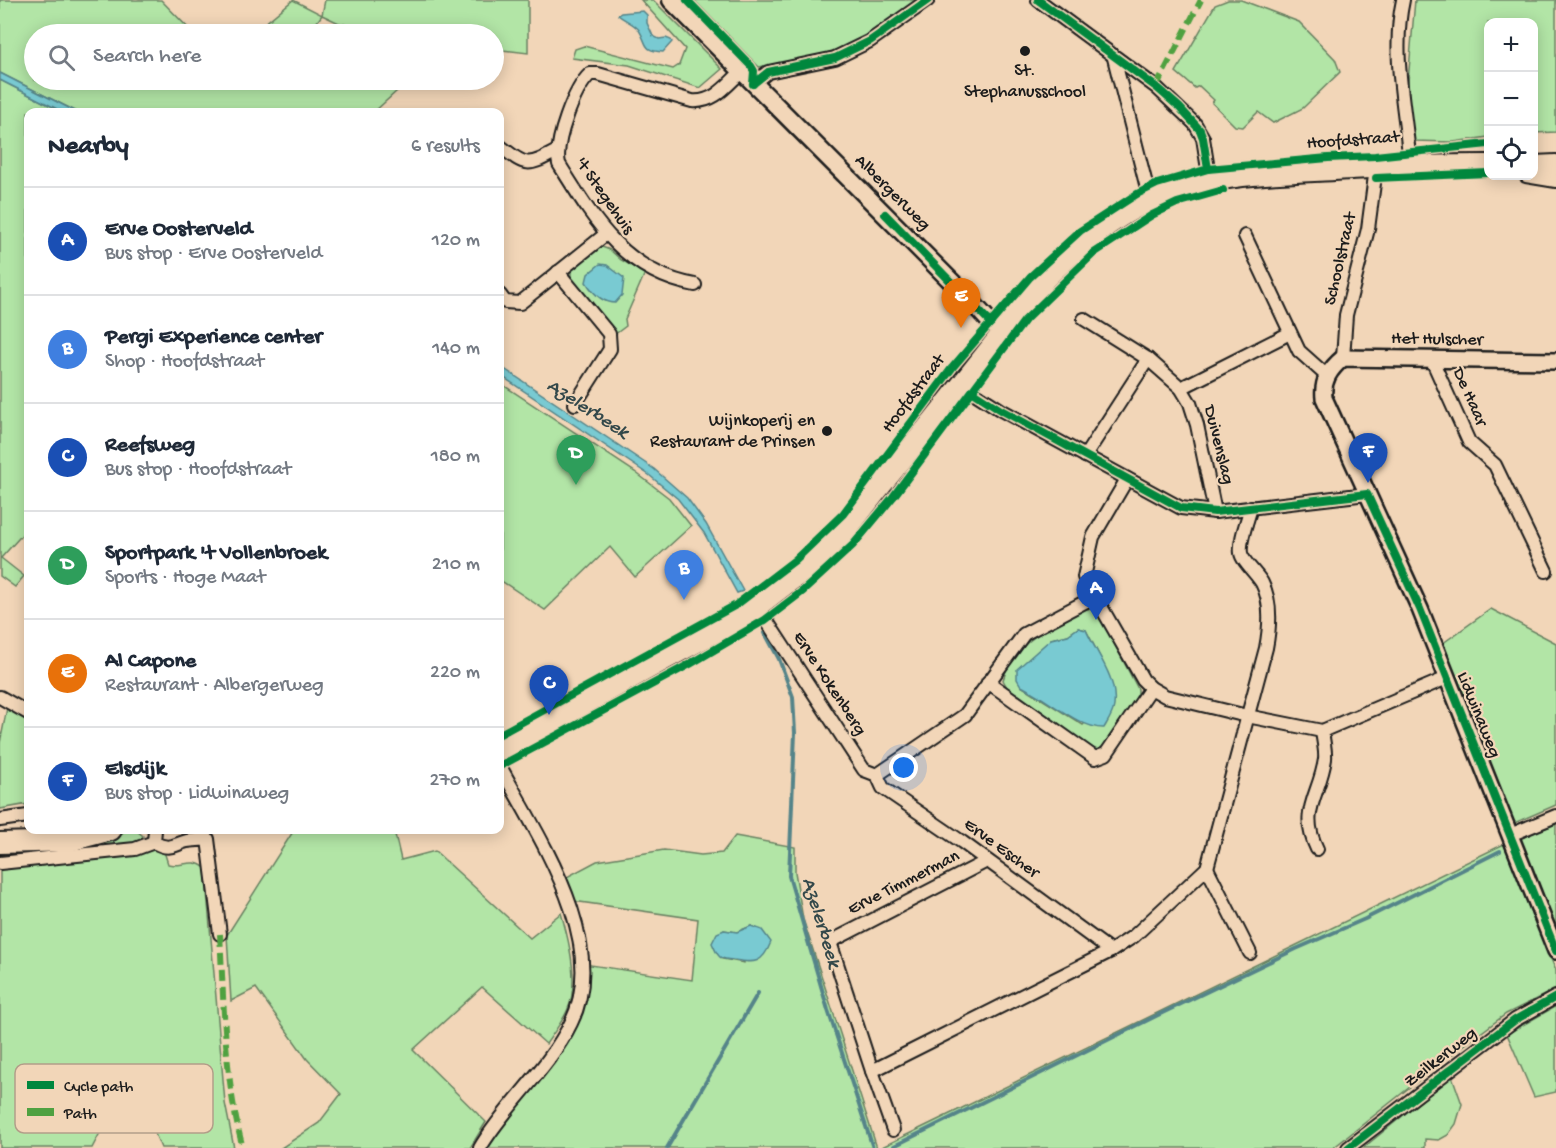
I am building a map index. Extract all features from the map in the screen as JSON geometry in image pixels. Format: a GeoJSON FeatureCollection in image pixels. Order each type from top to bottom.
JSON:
{"type":"FeatureCollection","features":[{"type":"Feature","properties":{"kind":"main road","name":"Albergerweg"},"geometry":{"type":"LineString","coordinates":[[671,0],[902,230],[991,323],[1002,331]]}},
{"type":"Feature","properties":{"kind":"main road"},"geometry":{"type":"LineString","coordinates":[[1538,154],[1556,154]]}},
{"type":"Feature","properties":{"kind":"main road","name":"Hoofdstraat"},"geometry":{"type":"LineString","coordinates":[[1444,165],[1484,157]]}},
{"type":"Feature","properties":{"kind":"main road","name":"Hoofdstraat"},"geometry":{"type":"LineString","coordinates":[[504,748],[676,655],[757,606],[803,571],[842,535],[1045,279],[1070,254],[1108,226],[1150,200],[1210,182],[1278,172],[1484,165]]}},
{"type":"Feature","properties":{"kind":"main road"},"geometry":{"type":"LineString","coordinates":[[1538,166],[1556,165]]}},
{"type":"Feature","properties":{"kind":"main road"},"geometry":{"type":"LineString","coordinates":[[0,831],[24,829]]}},
{"type":"Feature","properties":{"kind":"main road"},"geometry":{"type":"LineString","coordinates":[[0,843],[69,841],[96,834]]}},
{"type":"Feature","properties":{"kind":"street"},"geometry":{"type":"LineString","coordinates":[[753,84],[768,72],[835,58],[870,41],[927,0]]}},
{"type":"Feature","properties":{"kind":"street"},"geometry":{"type":"LineString","coordinates":[[1038,0],[1156,87],[1195,124],[1203,138],[1210,182]]}},
{"type":"Feature","properties":{"kind":"street"},"geometry":{"type":"LineString","coordinates":[[1403,0],[1398,38],[1398,69],[1410,166]]}},
{"type":"Feature","properties":{"kind":"street"},"geometry":{"type":"LineString","coordinates":[[1114,58],[1150,200]]}},
{"type":"Feature","properties":{"kind":"street","name":"'t Stegehuis"},"geometry":{"type":"LineString","coordinates":[[695,285],[674,279],[637,261],[621,250],[606,234],[559,164],[557,151],[561,132],[580,85],[590,74],[598,74],[702,102],[713,98],[741,72]]}},
{"type":"Feature","properties":{"kind":"street"},"geometry":{"type":"LineString","coordinates":[[504,149],[522,163],[535,163],[557,151]]}},
{"type":"Feature","properties":{"kind":"street","name":"Schoolstraat"},"geometry":{"type":"LineString","coordinates":[[1343,358],[1346,315],[1368,230],[1376,168]]}},
{"type":"Feature","properties":{"kind":"street"},"geometry":{"type":"LineString","coordinates":[[1538,178],[1556,181]]}},
{"type":"Feature","properties":{"kind":"street"},"geometry":{"type":"LineString","coordinates":[[504,301],[520,303],[606,234]]}},
{"type":"Feature","properties":{"kind":"street"},"geometry":{"type":"LineString","coordinates":[[1245,236],[1299,351],[1327,376],[1332,367],[1343,358]]}},
{"type":"Feature","properties":{"kind":"street"},"geometry":{"type":"LineString","coordinates":[[558,273],[609,334],[610,349],[575,404]]}},
{"type":"Feature","properties":{"kind":"street","name":"Duivenslag"},"geometry":{"type":"LineString","coordinates":[[1084,319],[1148,359],[1181,388],[1190,403],[1197,424],[1215,512]]}},
{"type":"Feature","properties":{"kind":"street","name":"Duivenslag"},"geometry":{"type":"LineString","coordinates":[[1181,388],[1290,333]]}},
{"type":"Feature","properties":{"kind":"street","name":"Het Hulscher"},"geometry":{"type":"LineString","coordinates":[[1343,358],[1556,361]]}},
{"type":"Feature","properties":{"kind":"street"},"geometry":{"type":"LineString","coordinates":[[1085,456],[1148,359]]}},
{"type":"Feature","properties":{"kind":"street","name":"De Haar"},"geometry":{"type":"LineString","coordinates":[[1432,360],[1469,442],[1495,465],[1546,571]]}},
{"type":"Feature","properties":{"kind":"street","name":"Lidwinaweg"},"geometry":{"type":"LineString","coordinates":[[1327,376],[1323,398],[1420,609],[1556,951]]}},
{"type":"Feature","properties":{"kind":"street"},"geometry":{"type":"LineString","coordinates":[[973,392],[1001,410],[1181,507],[1215,512],[1367,494]]}},
{"type":"Feature","properties":{"kind":"street"},"geometry":{"type":"LineString","coordinates":[[1127,479],[1093,537],[1084,577],[1143,680],[1151,688],[1165,696],[1322,731],[1448,678]]}},
{"type":"Feature","properties":{"kind":"street"},"geometry":{"type":"LineString","coordinates":[[872,1071],[1111,951],[1134,936],[1207,868],[1266,648],[1270,618],[1263,584],[1241,556],[1240,548],[1251,507]]}},
{"type":"Feature","properties":{"kind":"street"},"geometry":{"type":"LineString","coordinates":[[877,775],[965,715],[1024,634],[1096,596]]}},
{"type":"Feature","properties":{"kind":"street","name":"Erve Kokenberg"},"geometry":{"type":"LineString","coordinates":[[757,606],[864,770],[877,775]]}},
{"type":"Feature","properties":{"kind":"street"},"geometry":{"type":"LineString","coordinates":[[988,682],[1095,758],[1106,753],[1151,688]]}},
{"type":"Feature","properties":{"kind":"street"},"geometry":{"type":"LineString","coordinates":[[0,697],[24,711]]}},
{"type":"Feature","properties":{"kind":"street"},"geometry":{"type":"LineString","coordinates":[[1317,849],[1311,836],[1308,820],[1325,758],[1322,731]]}},
{"type":"Feature","properties":{"kind":"street"},"geometry":{"type":"LineString","coordinates":[[480,1148],[558,1044],[570,1024],[581,993],[580,949],[569,902],[556,867],[504,773]]}},
{"type":"Feature","properties":{"kind":"street","name":"Erve Escher"},"geometry":{"type":"LineString","coordinates":[[877,775],[883,788],[1111,951]]}},
{"type":"Feature","properties":{"kind":"street"},"geometry":{"type":"LineString","coordinates":[[1510,835],[1556,816]]}},
{"type":"Feature","properties":{"kind":"street"},"geometry":{"type":"LineString","coordinates":[[0,820],[24,817]]}},
{"type":"Feature","properties":{"kind":"street"},"geometry":{"type":"LineString","coordinates":[[0,863],[135,849],[155,836],[163,847],[208,839],[220,934]]}},
{"type":"Feature","properties":{"kind":"street","name":"Erve Timmerman"},"geometry":{"type":"LineString","coordinates":[[893,1130],[830,942],[987,861]]}},
{"type":"Feature","properties":{"kind":"street"},"geometry":{"type":"LineString","coordinates":[[1207,868],[1250,953]]}},
{"type":"Feature","properties":{"kind":"street","name":"Zeilkerweg"},"geometry":{"type":"LineString","coordinates":[[1348,1148],[1515,1020],[1556,997]]}},
{"type":"Feature","properties":{"kind":"green space"},"geometry":{"type":"Polygon","coordinates":[[[0,0],[161,0],[184,24],[24,24],[24,85],[0,73],[0,0]]]}},
{"type":"Feature","properties":{"kind":"green space"},"geometry":{"type":"Polygon","coordinates":[[[293,0],[322,15],[315,24],[264,24],[293,0]]]}},
{"type":"Feature","properties":{"kind":"green space"},"geometry":{"type":"Polygon","coordinates":[[[325,0],[528,0],[528,53],[504,50],[504,24],[339,23],[322,15],[325,0]]]}},
{"type":"Feature","properties":{"kind":"green space"},"geometry":{"type":"Polygon","coordinates":[[[641,0],[653,0],[722,69],[700,88],[629,65],[572,58],[575,49],[584,46],[673,69],[679,65],[685,49],[641,0]]]}},
{"type":"Feature","properties":{"kind":"green space"},"geometry":{"type":"Polygon","coordinates":[[[694,0],[917,0],[873,31],[846,46],[814,56],[759,67],[694,0]]]}},
{"type":"Feature","properties":{"kind":"green space"},"geometry":{"type":"Polygon","coordinates":[[[1228,0],[1241,0],[1299,22],[1335,59],[1340,72],[1303,108],[1273,123],[1258,112],[1243,127],[1235,126],[1199,86],[1195,88],[1176,72],[1215,5],[1228,0]]]}},
{"type":"Feature","properties":{"kind":"green space"},"geometry":{"type":"Polygon","coordinates":[[[1415,0],[1556,0],[1556,132],[1538,133],[1538,18],[1484,18],[1484,138],[1453,142],[1414,141],[1406,105],[1415,0]]]}},
{"type":"Feature","properties":{"kind":"green space"},"geometry":{"type":"Polygon","coordinates":[[[0,80],[55,108],[24,108],[24,532],[1,558],[24,576],[15,587],[0,576],[0,80]]]}},
{"type":"Feature","properties":{"kind":"green space"},"geometry":{"type":"Polygon","coordinates":[[[34,90],[398,90],[378,108],[69,108],[34,90]]]}},
{"type":"Feature","properties":{"kind":"green space"},"geometry":{"type":"Polygon","coordinates":[[[602,247],[645,273],[625,319],[626,326],[614,335],[571,280],[571,269],[597,248],[602,247]]]}},
{"type":"Feature","properties":{"kind":"green space"},"geometry":{"type":"Polygon","coordinates":[[[504,386],[635,472],[669,498],[691,526],[635,577],[610,547],[545,610],[504,583],[504,386]]]}},
{"type":"Feature","properties":{"kind":"green space"},"geometry":{"type":"Polygon","coordinates":[[[1082,607],[1093,610],[1101,619],[1138,689],[1138,698],[1108,742],[1098,750],[1088,747],[1008,689],[1003,680],[1015,655],[1024,645],[1046,628],[1082,607]],[[1078,628],[1068,635],[1051,639],[1021,686],[1083,725],[1113,693],[1103,663],[1086,630],[1078,628]]]}},
{"type":"Feature","properties":{"kind":"green space"},"geometry":{"type":"Polygon","coordinates":[[[1491,609],[1556,643],[1556,805],[1512,824],[1439,646],[1491,609]]]}},
{"type":"Feature","properties":{"kind":"green space"},"geometry":{"type":"Polygon","coordinates":[[[7,708],[24,718],[24,805],[0,809],[0,743],[7,708]]]}},
{"type":"Feature","properties":{"kind":"green space"},"geometry":{"type":"Polygon","coordinates":[[[1556,824],[1556,928],[1519,838],[1556,824]]]}},
{"type":"Feature","properties":{"kind":"green space"},"geometry":{"type":"Polygon","coordinates":[[[113,834],[141,834],[143,836],[136,844],[44,849],[113,834]]]}},
{"type":"Feature","properties":{"kind":"green space"},"geometry":{"type":"Polygon","coordinates":[[[291,834],[395,834],[401,860],[435,851],[530,938],[561,913],[570,949],[573,989],[567,1011],[546,1044],[482,987],[413,1050],[486,1122],[470,1148],[281,1148],[319,1123],[341,1094],[307,1059],[256,988],[231,1001],[227,935],[291,834]]]}},
{"type":"Feature","properties":{"kind":"green space"},"geometry":{"type":"Polygon","coordinates":[[[735,836],[795,847],[795,872],[803,919],[877,1148],[484,1148],[569,1032],[584,964],[692,980],[698,919],[573,901],[563,879],[597,861],[664,850],[701,855],[722,853],[735,836]],[[751,926],[737,932],[724,930],[722,959],[744,963],[751,926]]]}},
{"type":"Feature","properties":{"kind":"green space"},"geometry":{"type":"Polygon","coordinates":[[[1504,844],[1556,971],[1556,989],[1506,1014],[1333,1148],[880,1148],[1504,844]]]}},
{"type":"Feature","properties":{"kind":"green space"},"geometry":{"type":"Polygon","coordinates":[[[163,848],[168,864],[196,863],[205,868],[225,1103],[234,1148],[161,1148],[155,1133],[213,1133],[213,1064],[15,1064],[15,1133],[100,1133],[92,1148],[0,1148],[0,867],[163,848]]]}},
{"type":"Feature","properties":{"kind":"green space"},"geometry":{"type":"Polygon","coordinates":[[[1556,1006],[1556,1092],[1534,1097],[1507,1034],[1556,1006]]]}},
{"type":"Feature","properties":{"kind":"green space"},"geometry":{"type":"Polygon","coordinates":[[[1452,1076],[1462,1104],[1456,1124],[1448,1135],[1439,1140],[1425,1139],[1425,1148],[1363,1148],[1452,1076]]]}},
{"type":"Feature","properties":{"kind":"water"},"geometry":{"type":"Polygon","coordinates":[[[643,11],[647,15],[647,23],[653,36],[659,39],[666,38],[672,42],[663,52],[646,46],[637,28],[618,15],[643,11]]]}},
{"type":"Feature","properties":{"kind":"water"},"geometry":{"type":"Polygon","coordinates":[[[0,73],[24,85],[24,90],[34,90],[69,108],[55,108],[0,80],[0,73]]]}},
{"type":"Feature","properties":{"kind":"water"},"geometry":{"type":"Polygon","coordinates":[[[600,264],[607,265],[624,278],[622,295],[615,303],[599,297],[586,282],[588,274],[600,264]]]}},
{"type":"Feature","properties":{"kind":"water"},"geometry":{"type":"Polygon","coordinates":[[[504,369],[654,469],[687,498],[706,524],[743,591],[737,593],[704,533],[678,499],[649,475],[504,378],[504,369]]]}},
{"type":"Feature","properties":{"kind":"water"},"geometry":{"type":"Polygon","coordinates":[[[1078,628],[1086,630],[1113,686],[1113,709],[1104,728],[1095,727],[1074,718],[1021,686],[1017,679],[1017,669],[1051,639],[1068,635],[1078,628]]]}},
{"type":"Feature","properties":{"kind":"water"},"geometry":{"type":"Polygon","coordinates":[[[751,926],[762,930],[771,942],[761,959],[747,962],[723,959],[719,956],[712,943],[717,933],[724,930],[737,932],[751,926]]]}},
{"type":"Feature","properties":{"kind":"waterway","name":"Azelerbeek"},"geometry":{"type":"LineString","coordinates":[[765,633],[779,659],[793,697],[795,733],[789,876],[828,1010],[873,1148]]}},
{"type":"Feature","properties":{"kind":"waterway"},"geometry":{"type":"LineString","coordinates":[[894,1146],[1156,1016],[1296,949],[1365,919],[1500,851]]}},
{"type":"Feature","properties":{"kind":"waterway"},"geometry":{"type":"LineString","coordinates":[[667,1148],[758,993]]}},
{"type":"Feature","properties":{"kind":"marked path"},"geometry":{"type":"LineString","coordinates":[[1156,87],[1201,0]]}},
{"type":"Feature","properties":{"kind":"marked path"},"geometry":{"type":"LineString","coordinates":[[220,934],[228,1069],[243,1148]]}},
{"type":"Feature","properties":{"kind":"cycle path"},"geometry":{"type":"LineString","coordinates":[[687,0],[751,66],[754,71],[753,84]]}},
{"type":"Feature","properties":{"kind":"cycle path"},"geometry":{"type":"LineString","coordinates":[[753,84],[768,72],[835,58],[870,41],[928,0]]}},
{"type":"Feature","properties":{"kind":"cycle path"},"geometry":{"type":"LineString","coordinates":[[1038,0],[1156,87],[1179,107],[1200,130],[1208,169]]}},
{"type":"Feature","properties":{"kind":"cycle path"},"geometry":{"type":"LineString","coordinates":[[504,732],[736,605],[795,560],[843,514],[952,368],[1030,277],[1080,231],[1137,194],[1157,184],[1208,169],[1375,156],[1484,144]]}},
{"type":"Feature","properties":{"kind":"cycle path"},"geometry":{"type":"LineString","coordinates":[[1376,178],[1484,173]]}},
{"type":"Feature","properties":{"kind":"cycle path"},"geometry":{"type":"LineString","coordinates":[[504,764],[690,664],[765,620],[803,591],[853,545],[893,497],[1025,320],[1094,253],[1152,215],[1177,203],[1223,190]]}},
{"type":"Feature","properties":{"kind":"cycle path"},"geometry":{"type":"LineString","coordinates":[[885,214],[991,323]]}},
{"type":"Feature","properties":{"kind":"cycle path"},"geometry":{"type":"LineString","coordinates":[[973,392],[1001,410],[1181,508],[1215,512],[1367,494],[1420,609],[1556,951]]}},
{"type":"Feature","properties":{"kind":"cycle path"},"geometry":{"type":"LineString","coordinates":[[1348,1148],[1515,1020],[1556,997]]}},
{"type":"Feature","properties":{"kind":"place","name":"St. Stephanusschool"},"geometry":{"type":"Point","coordinates":[1025,51]}},
{"type":"Feature","properties":{"kind":"place","name":"Al Capone"},"geometry":{"type":"Point","coordinates":[961,328]}},
{"type":"Feature","properties":{"kind":"place","name":"Wijnkoperij en Restaurant de Prinsen"},"geometry":{"type":"Point","coordinates":[827,431]}},
{"type":"Feature","properties":{"kind":"place","name":"Elsdijk"},"geometry":{"type":"Point","coordinates":[1368,483]}},
{"type":"Feature","properties":{"kind":"place","name":"Sportpark 't Vollenbroek"},"geometry":{"type":"Point","coordinates":[576,485]}},
{"type":"Feature","properties":{"kind":"place","name":"Pergi Experience center"},"geometry":{"type":"Point","coordinates":[684,600]}},
{"type":"Feature","properties":{"kind":"place","name":"Erve Oosterveld"},"geometry":{"type":"Point","coordinates":[1096,620]}},
{"type":"Feature","properties":{"kind":"place","name":"Reefsweg"},"geometry":{"type":"Point","coordinates":[549,715]}}]}
